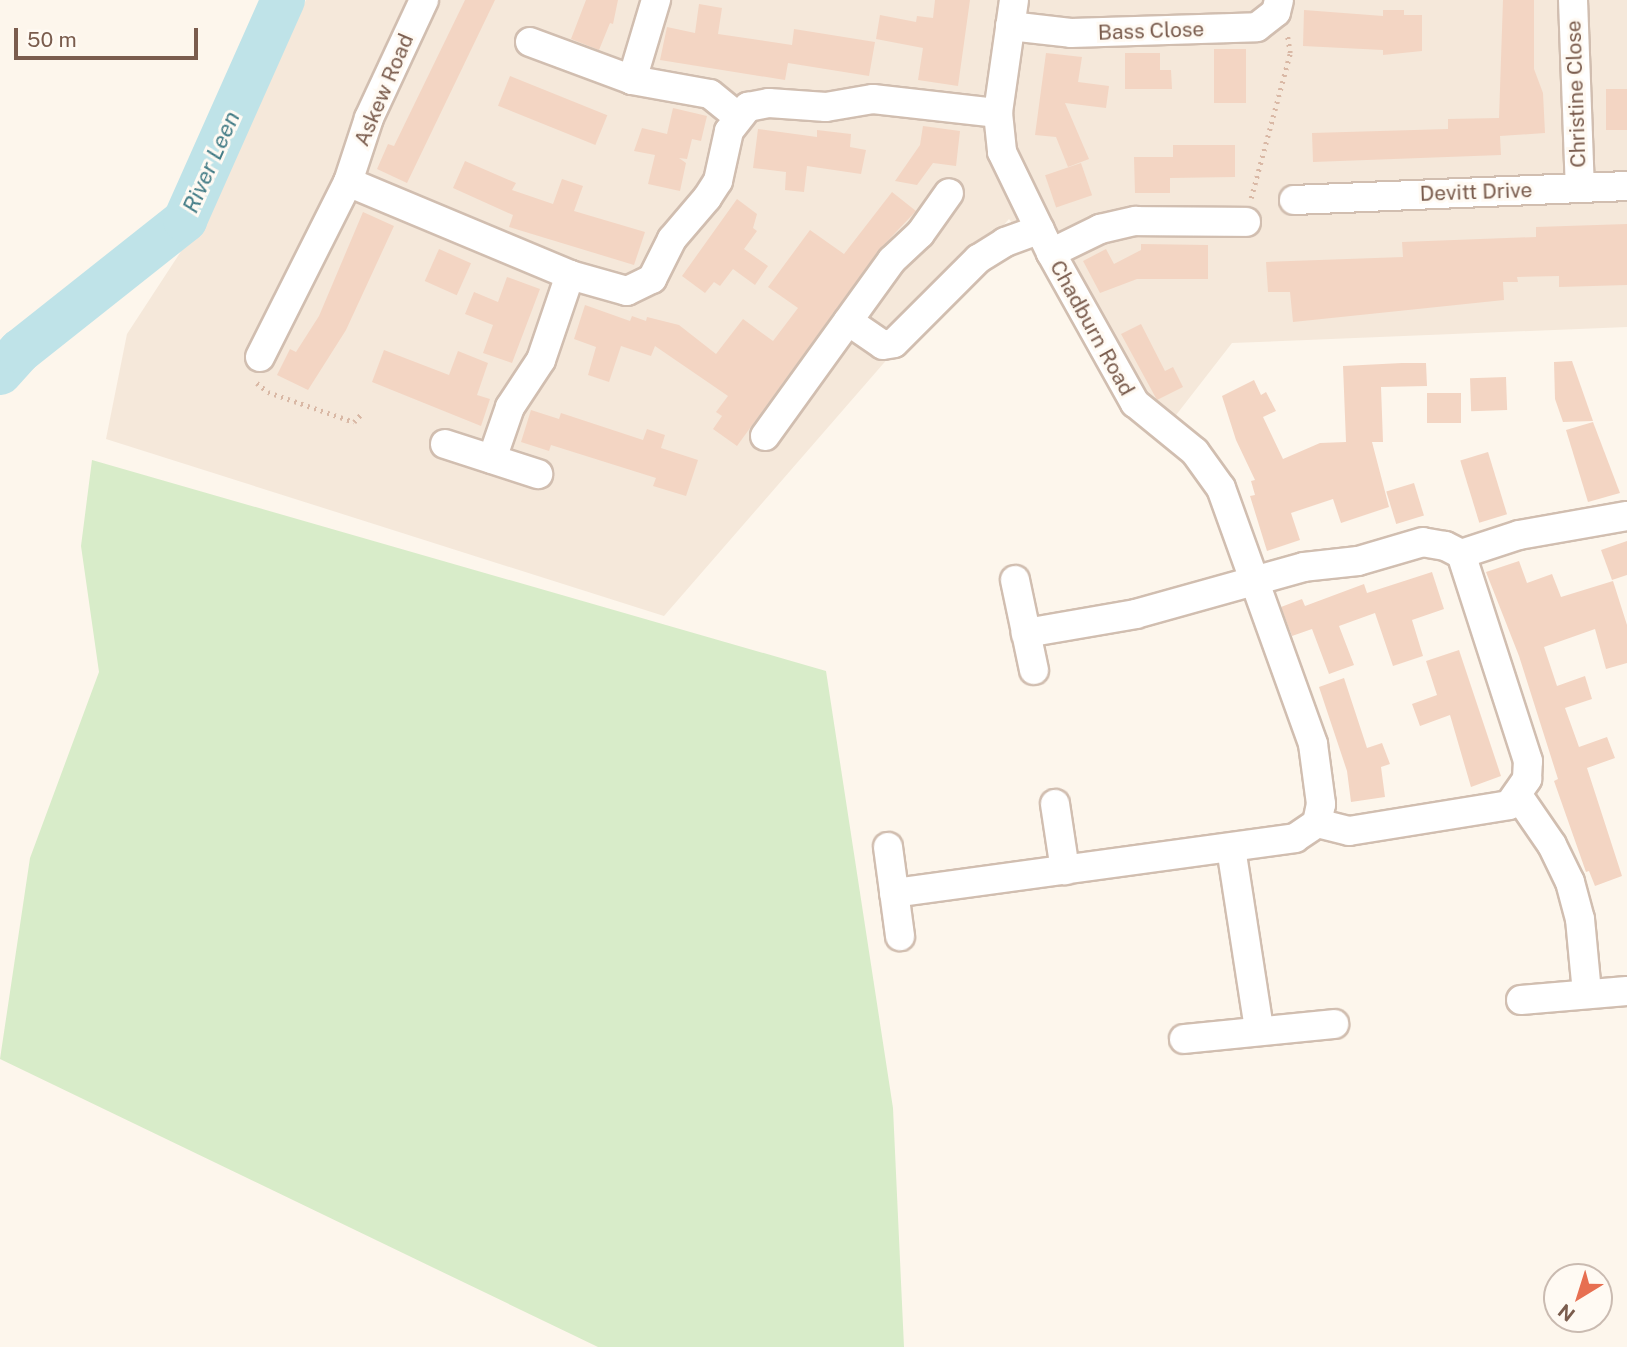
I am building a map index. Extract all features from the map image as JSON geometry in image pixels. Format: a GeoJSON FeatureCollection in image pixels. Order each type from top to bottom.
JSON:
{"type":"FeatureCollection","features":[{"type":"Feature","properties":{"kind":"street","name":"Askew Road"},"geometry":{"type":"LineString","coordinates":[[261,357],[348,182],[369,118],[424,0]]}},
{"type":"Feature","properties":{"kind":"street"},"geometry":{"type":"LineString","coordinates":[[632,80],[656,0]]}},
{"type":"Feature","properties":{"kind":"street","name":"Christine Close"},"geometry":{"type":"LineString","coordinates":[[1573,0],[1580,188]]}},
{"type":"Feature","properties":{"kind":"street","name":"Bass Close"},"geometry":{"type":"LineString","coordinates":[[1012,13],[1071,33],[1257,27],[1277,6]]}},
{"type":"Feature","properties":{"kind":"street","name":"Chadburn Road"},"geometry":{"type":"LineString","coordinates":[[1012,13],[998,113],[1002,152],[1045,241],[1135,403],[1195,452],[1222,488],[1313,744],[1321,804],[1317,823]]}},
{"type":"Feature","properties":{"kind":"street"},"geometry":{"type":"LineString","coordinates":[[530,42],[632,80],[710,94],[737,116]]}},
{"type":"Feature","properties":{"kind":"street"},"geometry":{"type":"LineString","coordinates":[[348,182],[570,275],[627,291],[652,279],[671,239],[718,181],[737,116],[748,107],[769,103],[826,107],[873,99],[998,113]]}},
{"type":"Feature","properties":{"kind":"street","name":"Devitt Drive"},"geometry":{"type":"LineString","coordinates":[[1294,200],[1327,211],[1627,186]]}},
{"type":"Feature","properties":{"kind":"street"},"geometry":{"type":"LineString","coordinates":[[765,436],[848,321],[950,193]]}},
{"type":"Feature","properties":{"kind":"street"},"geometry":{"type":"LineString","coordinates":[[848,321],[883,345],[894,343],[978,259],[1005,242],[1045,241],[1136,221],[1244,212]]}},
{"type":"Feature","properties":{"kind":"street"},"geometry":{"type":"LineString","coordinates":[[492,459],[510,407],[541,360],[570,275]]}},
{"type":"Feature","properties":{"kind":"street"},"geometry":{"type":"LineString","coordinates":[[445,444],[538,474]]}},
{"type":"Feature","properties":{"kind":"street"},"geometry":{"type":"LineString","coordinates":[[1026,633],[1136,614],[1257,581],[1423,542],[1461,554],[1519,535],[1627,516]]}},
{"type":"Feature","properties":{"kind":"street"},"geometry":{"type":"LineString","coordinates":[[894,893],[1295,838],[1317,823],[1349,831],[1509,805],[1519,797],[1527,779],[1528,761],[1461,554]]}},
{"type":"Feature","properties":{"kind":"street"},"geometry":{"type":"LineString","coordinates":[[1015,580],[1034,670]]}},
{"type":"Feature","properties":{"kind":"street"},"geometry":{"type":"LineString","coordinates":[[1519,797],[1552,845],[1570,882],[1580,919],[1587,993]]}},
{"type":"Feature","properties":{"kind":"street"},"geometry":{"type":"LineString","coordinates":[[1055,804],[1065,870]]}},
{"type":"Feature","properties":{"kind":"street"},"geometry":{"type":"LineString","coordinates":[[888,847],[900,936]]}},
{"type":"Feature","properties":{"kind":"street"},"geometry":{"type":"LineString","coordinates":[[1231,848],[1259,1030]]}},
{"type":"Feature","properties":{"kind":"street"},"geometry":{"type":"LineString","coordinates":[[1521,1000],[1627,991]]}},
{"type":"Feature","properties":{"kind":"street"},"geometry":{"type":"LineString","coordinates":[[1184,1040],[1334,1024]]}},
{"type":"Feature","properties":{"kind":"path"},"geometry":{"type":"LineString","coordinates":[[1244,212],[1255,190],[1290,53],[1285,23],[1277,6]]}},
{"type":"Feature","properties":{"kind":"path"},"geometry":{"type":"LineString","coordinates":[[261,357],[250,356],[250,366],[253,377],[268,391],[354,422],[362,413]]}},
{"type":"Feature","properties":{"kind":"shaded area"},"geometry":{"type":"Polygon","coordinates":[[[306,0],[1627,0],[1627,327],[1232,343],[1166,428],[1009,219],[664,616],[106,439],[127,334],[191,236],[306,0]]]}},
{"type":"Feature","properties":{"kind":"green space"},"geometry":{"type":"Polygon","coordinates":[[[92,460],[826,671],[893,1108],[904,1347],[598,1347],[0,1059],[30,858],[99,672],[81,546],[92,460]]]}},
{"type":"Feature","properties":{"kind":"building"},"geometry":{"type":"Polygon","coordinates":[[[465,0],[495,0],[407,183],[377,169],[388,144],[394,146],[465,0]]]}},
{"type":"Feature","properties":{"kind":"building"},"geometry":{"type":"Polygon","coordinates":[[[586,0],[618,0],[613,24],[610,23],[599,50],[571,39],[586,0]]]}},
{"type":"Feature","properties":{"kind":"building"},"geometry":{"type":"Polygon","coordinates":[[[935,0],[970,0],[958,86],[918,80],[923,48],[876,39],[880,15],[916,22],[917,16],[933,18],[935,0]]]}},
{"type":"Feature","properties":{"kind":"building"},"geometry":{"type":"Polygon","coordinates":[[[1503,0],[1534,0],[1534,69],[1543,93],[1545,133],[1500,136],[1501,155],[1313,162],[1312,133],[1448,129],[1448,119],[1499,118],[1503,0]]]}},
{"type":"Feature","properties":{"kind":"building"},"geometry":{"type":"Polygon","coordinates":[[[699,4],[722,8],[718,34],[792,45],[794,29],[875,42],[869,76],[788,63],[785,80],[660,60],[667,27],[695,33],[699,4]]]}},
{"type":"Feature","properties":{"kind":"building"},"geometry":{"type":"Polygon","coordinates":[[[1304,10],[1383,16],[1383,10],[1404,10],[1404,15],[1422,15],[1422,51],[1383,55],[1383,50],[1303,46],[1304,10]]]}},
{"type":"Feature","properties":{"kind":"building"},"geometry":{"type":"Polygon","coordinates":[[[1214,49],[1246,49],[1246,103],[1214,103],[1214,49]]]}},
{"type":"Feature","properties":{"kind":"building"},"geometry":{"type":"Polygon","coordinates":[[[1046,53],[1082,57],[1078,82],[1109,86],[1106,108],[1065,103],[1089,159],[1068,167],[1056,137],[1035,135],[1046,53]]]}},
{"type":"Feature","properties":{"kind":"building"},"geometry":{"type":"Polygon","coordinates":[[[1125,53],[1160,53],[1160,70],[1171,70],[1172,89],[1125,89],[1125,53]]]}},
{"type":"Feature","properties":{"kind":"building"},"geometry":{"type":"Polygon","coordinates":[[[510,76],[607,115],[595,145],[498,106],[510,76]]]}},
{"type":"Feature","properties":{"kind":"building"},"geometry":{"type":"Polygon","coordinates":[[[1606,89],[1627,89],[1627,130],[1606,130],[1606,89]]]}},
{"type":"Feature","properties":{"kind":"building"},"geometry":{"type":"Polygon","coordinates":[[[673,108],[707,116],[701,141],[692,139],[687,159],[679,158],[686,163],[680,191],[648,184],[655,155],[634,151],[642,128],[667,134],[673,108]]]}},
{"type":"Feature","properties":{"kind":"building"},"geometry":{"type":"Polygon","coordinates":[[[923,126],[960,131],[956,166],[933,163],[917,185],[895,181],[920,145],[923,126]]]}},
{"type":"Feature","properties":{"kind":"building"},"geometry":{"type":"Polygon","coordinates":[[[758,129],[817,137],[817,130],[851,134],[850,147],[866,150],[861,174],[807,166],[804,192],[785,190],[786,172],[753,168],[758,129]]]}},
{"type":"Feature","properties":{"kind":"building"},"geometry":{"type":"Polygon","coordinates":[[[1173,145],[1235,145],[1235,177],[1170,178],[1170,193],[1135,193],[1134,157],[1173,157],[1173,145]]]}},
{"type":"Feature","properties":{"kind":"building"},"geometry":{"type":"Polygon","coordinates":[[[465,161],[516,183],[512,190],[553,204],[562,179],[583,186],[574,211],[645,232],[634,265],[509,227],[513,215],[453,188],[465,161]]]}},
{"type":"Feature","properties":{"kind":"building"},"geometry":{"type":"Polygon","coordinates":[[[1081,163],[1092,195],[1056,208],[1045,175],[1081,163]]]}},
{"type":"Feature","properties":{"kind":"building"},"geometry":{"type":"Polygon","coordinates":[[[892,192],[916,211],[879,250],[737,446],[713,429],[722,416],[716,412],[728,396],[655,346],[651,356],[621,346],[609,382],[588,375],[596,347],[574,339],[585,305],[630,321],[632,316],[646,321],[647,317],[679,325],[716,354],[743,319],[773,341],[798,308],[768,287],[810,230],[844,254],[892,192]]]}},
{"type":"Feature","properties":{"kind":"building"},"geometry":{"type":"Polygon","coordinates":[[[737,199],[757,214],[753,228],[757,231],[744,249],[768,266],[755,285],[733,269],[720,286],[714,282],[705,293],[682,276],[737,199]]]}},
{"type":"Feature","properties":{"kind":"building"},"geometry":{"type":"Polygon","coordinates":[[[363,212],[394,226],[346,330],[308,390],[277,375],[290,349],[296,352],[319,316],[363,212]]]}},
{"type":"Feature","properties":{"kind":"building"},"geometry":{"type":"Polygon","coordinates":[[[1627,224],[1627,285],[1559,287],[1559,276],[1517,277],[1518,282],[1503,282],[1504,300],[1293,322],[1290,292],[1268,292],[1266,262],[1403,257],[1402,242],[1536,237],[1536,227],[1627,224]]]}},
{"type":"Feature","properties":{"kind":"building"},"geometry":{"type":"Polygon","coordinates":[[[1141,244],[1208,245],[1208,279],[1137,279],[1100,293],[1083,261],[1106,249],[1114,264],[1141,250],[1141,244]]]}},
{"type":"Feature","properties":{"kind":"building"},"geometry":{"type":"Polygon","coordinates":[[[439,249],[471,263],[457,295],[425,281],[439,249]]]}},
{"type":"Feature","properties":{"kind":"building"},"geometry":{"type":"Polygon","coordinates":[[[507,277],[540,289],[512,363],[483,353],[493,325],[465,314],[474,292],[498,302],[507,277]]]}},
{"type":"Feature","properties":{"kind":"building"},"geometry":{"type":"Polygon","coordinates":[[[1141,324],[1165,371],[1173,367],[1183,387],[1157,400],[1121,334],[1141,324]]]}},
{"type":"Feature","properties":{"kind":"building"},"geometry":{"type":"Polygon","coordinates":[[[384,350],[449,375],[458,351],[488,363],[477,395],[490,399],[481,426],[372,382],[384,350]]]}},
{"type":"Feature","properties":{"kind":"building"},"geometry":{"type":"Polygon","coordinates":[[[1572,361],[1593,421],[1563,422],[1555,399],[1554,362],[1572,361]]]}},
{"type":"Feature","properties":{"kind":"building"},"geometry":{"type":"Polygon","coordinates":[[[1426,363],[1427,386],[1381,387],[1383,442],[1372,442],[1389,507],[1341,523],[1333,499],[1291,513],[1300,540],[1267,551],[1250,496],[1255,495],[1251,481],[1255,480],[1236,440],[1222,396],[1254,380],[1261,395],[1266,392],[1276,411],[1263,417],[1283,459],[1320,443],[1346,442],[1343,366],[1426,363]]]}},
{"type":"Feature","properties":{"kind":"building"},"geometry":{"type":"Polygon","coordinates":[[[1506,377],[1507,410],[1471,411],[1470,378],[1506,377]]]}},
{"type":"Feature","properties":{"kind":"building"},"geometry":{"type":"Polygon","coordinates":[[[1427,393],[1461,393],[1461,423],[1427,423],[1427,393]]]}},
{"type":"Feature","properties":{"kind":"building"},"geometry":{"type":"Polygon","coordinates":[[[531,410],[559,419],[561,413],[643,440],[647,429],[665,435],[661,448],[698,460],[686,496],[653,486],[656,478],[551,445],[549,451],[521,442],[531,410]]]}},
{"type":"Feature","properties":{"kind":"building"},"geometry":{"type":"Polygon","coordinates":[[[1593,422],[1620,493],[1588,502],[1566,430],[1593,422]]]}},
{"type":"Feature","properties":{"kind":"building"},"geometry":{"type":"Polygon","coordinates":[[[1488,452],[1507,514],[1479,523],[1460,460],[1488,452]]]}},
{"type":"Feature","properties":{"kind":"building"},"geometry":{"type":"Polygon","coordinates":[[[1414,483],[1424,516],[1396,524],[1386,491],[1414,483]]]}},
{"type":"Feature","properties":{"kind":"building"},"geometry":{"type":"Polygon","coordinates":[[[1627,541],[1627,575],[1612,580],[1601,550],[1627,541]]]}},
{"type":"Feature","properties":{"kind":"building"},"geometry":{"type":"Polygon","coordinates":[[[1519,561],[1527,583],[1552,574],[1561,597],[1613,581],[1627,625],[1627,663],[1606,669],[1595,629],[1544,647],[1557,686],[1585,676],[1592,699],[1565,708],[1579,747],[1607,737],[1615,758],[1587,768],[1622,876],[1595,886],[1589,871],[1586,872],[1554,781],[1558,779],[1519,656],[1486,572],[1519,561]]]}},
{"type":"Feature","properties":{"kind":"building"},"geometry":{"type":"Polygon","coordinates":[[[1432,572],[1444,609],[1412,620],[1423,656],[1393,666],[1375,613],[1339,626],[1354,665],[1329,674],[1312,629],[1292,636],[1281,607],[1302,599],[1305,606],[1364,584],[1367,593],[1432,572]]]}},
{"type":"Feature","properties":{"kind":"building"},"geometry":{"type":"Polygon","coordinates":[[[1459,650],[1501,776],[1471,787],[1450,715],[1420,726],[1412,704],[1437,695],[1426,661],[1459,650]]]}},
{"type":"Feature","properties":{"kind":"building"},"geometry":{"type":"Polygon","coordinates":[[[1344,678],[1367,748],[1382,743],[1390,764],[1381,767],[1385,797],[1351,802],[1347,771],[1319,687],[1344,678]]]}},
{"type":"Feature","properties":{"kind":"waterway","name":"River Leen"},"geometry":{"type":"LineString","coordinates":[[0,373],[20,351],[185,220],[283,0]]}}]}
